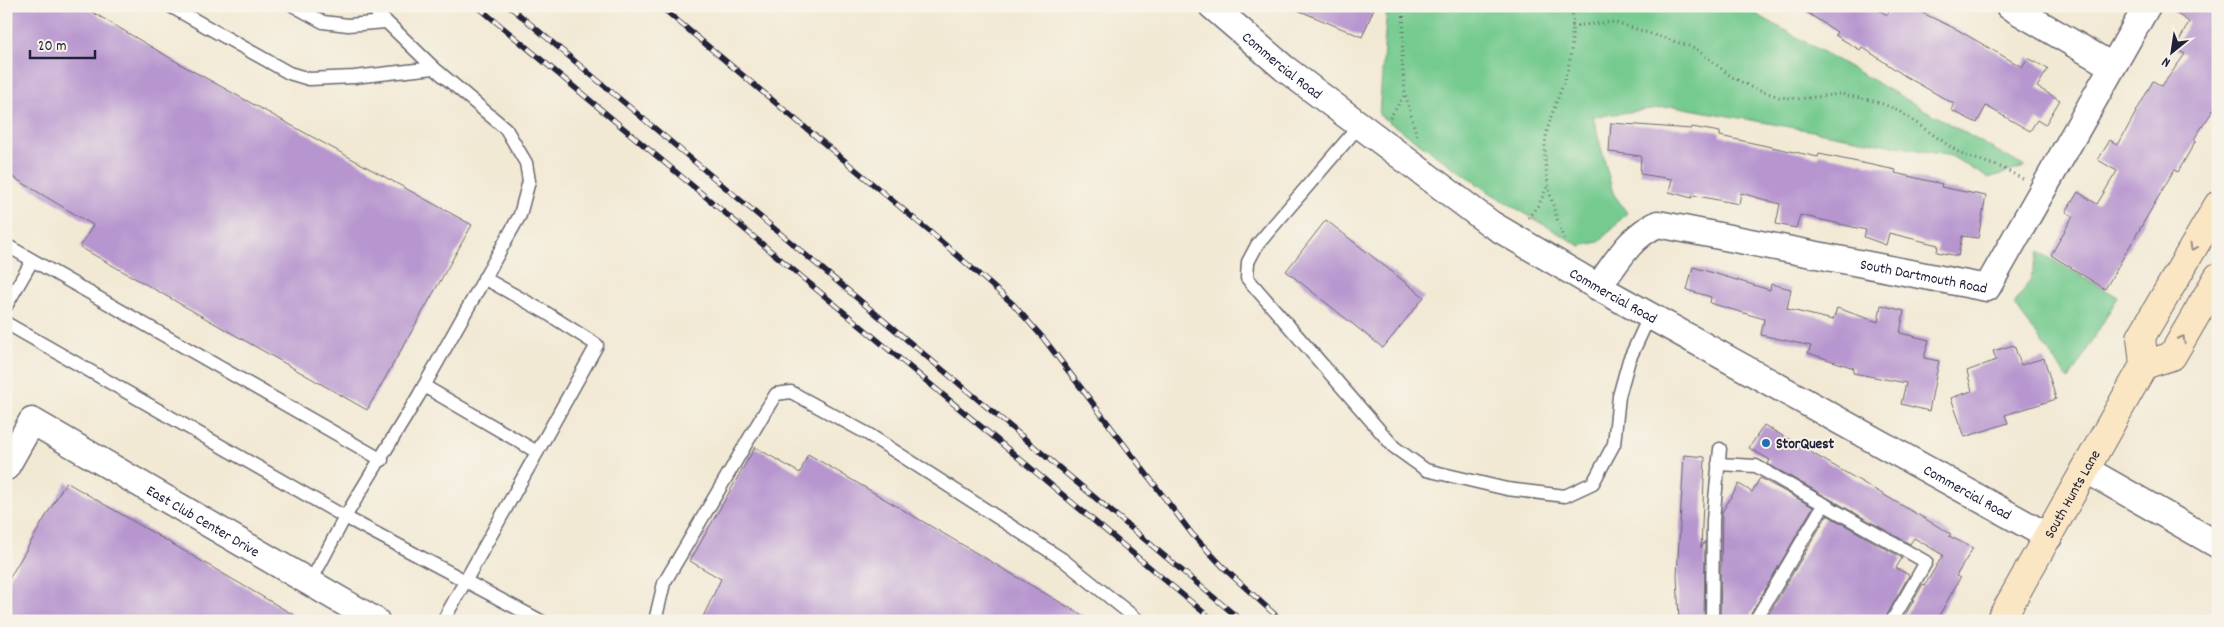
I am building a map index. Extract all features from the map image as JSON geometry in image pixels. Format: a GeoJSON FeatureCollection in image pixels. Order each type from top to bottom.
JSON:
{"type":"FeatureCollection","features":[{"type":"Feature","properties":{"kind":"main road"},"geometry":{"type":"LineString","coordinates":[[2218,205],[2141,337],[2144,365],[2172,356],[2218,277]]}},
{"type":"Feature","properties":{"kind":"main road","name":"South Hunts Lane"},"geometry":{"type":"LineString","coordinates":[[2000,621],[2049,537],[2084,469],[2144,365]]}},
{"type":"Feature","properties":{"kind":"street","name":"Commercial Road"},"geometry":{"type":"LineString","coordinates":[[1212,6],[1284,68],[1491,224],[1598,287],[2049,537]]}},
{"type":"Feature","properties":{"kind":"street"},"geometry":{"type":"LineString","coordinates":[[2009,6],[2112,66]]}},
{"type":"Feature","properties":{"kind":"street","name":"South Dartmouth Road"},"geometry":{"type":"LineString","coordinates":[[1598,287],[1642,231],[1658,224],[1987,288],[2147,6]]}},
{"type":"Feature","properties":{"kind":"street","name":"East Club Center Drive"},"geometry":{"type":"LineString","coordinates":[[6,467],[32,421],[376,621]]}},
{"type":"Feature","properties":{"kind":"street"},"geometry":{"type":"LineString","coordinates":[[2084,469],[2218,545]]}},
{"type":"Feature","properties":{"kind":"lane"},"geometry":{"type":"LineString","coordinates":[[170,6],[289,73],[309,79],[354,77],[434,68]]}},
{"type":"Feature","properties":{"kind":"lane"},"geometry":{"type":"LineString","coordinates":[[294,6],[323,22],[348,25],[386,22]]}},
{"type":"Feature","properties":{"kind":"lane"},"geometry":{"type":"LineString","coordinates":[[310,583],[346,517],[382,460],[520,215],[529,181],[526,163],[506,129],[434,68],[370,6]]}},
{"type":"Feature","properties":{"kind":"lane"},"geometry":{"type":"LineString","coordinates":[[1359,126],[1257,245],[1248,262],[1247,278],[1394,447],[1426,470],[1507,489],[1565,496],[1593,483],[1614,444],[1619,396],[1629,360],[1650,315]]}},
{"type":"Feature","properties":{"kind":"lane"},"geometry":{"type":"LineString","coordinates":[[6,245],[382,460]]}},
{"type":"Feature","properties":{"kind":"lane"},"geometry":{"type":"LineString","coordinates":[[6,306],[32,261]]}},
{"type":"Feature","properties":{"kind":"lane"},"geometry":{"type":"LineString","coordinates":[[444,621],[597,345],[545,312],[484,278]]}},
{"type":"Feature","properties":{"kind":"lane"},"geometry":{"type":"LineString","coordinates":[[6,323],[346,517],[541,621]]}},
{"type":"Feature","properties":{"kind":"lane"},"geometry":{"type":"LineString","coordinates":[[424,386],[537,452]]}},
{"type":"Feature","properties":{"kind":"lane"},"geometry":{"type":"LineString","coordinates":[[655,621],[664,584],[763,414],[776,394],[791,392],[868,434],[1062,559],[1139,621]]}},
{"type":"Feature","properties":{"kind":"lane"},"geometry":{"type":"LineString","coordinates":[[1712,621],[1713,520],[1720,449]]}},
{"type":"Feature","properties":{"kind":"lane"},"geometry":{"type":"LineString","coordinates":[[1718,464],[1756,466],[1926,562],[1892,621]]}},
{"type":"Feature","properties":{"kind":"lane"},"geometry":{"type":"LineString","coordinates":[[1754,621],[1824,504]]}},
{"type":"Feature","properties":{"kind":"path"},"geometry":{"type":"LineString","coordinates":[[1404,6],[1402,61],[1405,93],[1418,138]]}},
{"type":"Feature","properties":{"kind":"path"},"geometry":{"type":"LineString","coordinates":[[1564,240],[1552,207],[1545,146],[1548,128],[1569,64],[1573,6]]}},
{"type":"Feature","properties":{"kind":"path"},"geometry":{"type":"LineString","coordinates":[[1572,26],[1614,22],[1687,45],[1695,48],[1732,77],[1751,87],[1779,97],[1798,99],[1841,94],[1874,101],[1896,109],[1961,154],[2003,168],[2042,190]]}},
{"type":"Feature","properties":{"kind":"path"},"geometry":{"type":"LineString","coordinates":[[1387,123],[1405,93]]}},
{"type":"Feature","properties":{"kind":"path"},"geometry":{"type":"LineString","coordinates":[[1528,219],[1539,204],[1548,184]]}},
{"type":"Feature","properties":{"kind":"green space"},"geometry":{"type":"Polygon","coordinates":[[[1387,6],[1742,6],[2025,167],[1988,178],[1951,156],[1673,106],[1593,117],[1613,193],[1627,213],[1599,242],[1580,246],[1492,194],[1379,115],[1387,6]]]}},
{"type":"Feature","properties":{"kind":"green space"},"geometry":{"type":"Polygon","coordinates":[[[2039,252],[2118,297],[2069,380],[2014,304],[2030,281],[2039,252]]]}},
{"type":"Feature","properties":{"kind":"building"},"geometry":{"type":"Polygon","coordinates":[[[6,6],[82,6],[182,65],[472,225],[367,410],[80,247],[93,225],[6,173],[6,6]]]}},
{"type":"Feature","properties":{"kind":"building"},"geometry":{"type":"Polygon","coordinates":[[[1288,6],[1375,6],[1362,37],[1288,6]]]}},
{"type":"Feature","properties":{"kind":"building"},"geometry":{"type":"Polygon","coordinates":[[[1797,6],[1872,6],[1887,15],[1893,6],[1908,6],[1958,30],[2022,67],[2028,58],[2048,69],[2037,87],[2060,100],[2045,125],[2037,120],[2030,131],[1986,106],[1977,123],[1951,110],[1954,104],[1905,76],[1862,47],[1860,50],[1835,35],[1837,32],[1797,6]]]}},
{"type":"Feature","properties":{"kind":"building"},"geometry":{"type":"Polygon","coordinates":[[[2165,6],[2218,6],[2218,103],[2194,139],[2196,140],[2178,172],[2174,170],[2105,289],[2051,255],[2073,216],[2066,212],[2078,192],[2097,204],[2117,171],[2098,160],[2110,140],[2118,145],[2153,81],[2162,86],[2185,54],[2175,49],[2189,22],[2165,6]]]}},
{"type":"Feature","properties":{"kind":"building"},"geometry":{"type":"Polygon","coordinates":[[[1611,123],[1691,129],[1692,127],[1720,132],[1720,136],[1818,157],[1819,154],[1896,170],[1895,173],[1942,184],[1941,187],[1986,196],[1978,238],[1962,236],[1958,256],[1937,252],[1938,245],[1889,233],[1886,245],[1864,237],[1866,230],[1800,215],[1796,228],[1776,224],[1780,204],[1741,193],[1739,204],[1692,195],[1692,198],[1669,192],[1672,179],[1640,174],[1641,156],[1609,152],[1611,123]]]}},
{"type":"Feature","properties":{"kind":"building"},"geometry":{"type":"Polygon","coordinates":[[[1326,220],[1424,297],[1383,348],[1286,271],[1326,220]]]}},
{"type":"Feature","properties":{"kind":"building"},"geometry":{"type":"Polygon","coordinates":[[[1693,267],[1770,290],[1771,284],[1791,289],[1787,309],[1833,320],[1837,308],[1878,322],[1881,305],[1904,311],[1900,333],[1929,340],[1924,358],[1939,361],[1929,411],[1901,404],[1906,383],[1853,373],[1854,368],[1808,353],[1811,346],[1761,335],[1764,319],[1710,303],[1711,297],[1687,290],[1693,267]]]}},
{"type":"Feature","properties":{"kind":"building"},"geometry":{"type":"Polygon","coordinates":[[[2014,345],[2021,365],[2044,358],[2056,399],[2005,415],[2008,423],[1965,437],[1951,398],[1972,391],[1967,371],[1996,360],[1993,351],[2014,345]]]}},
{"type":"Feature","properties":{"kind":"building"},"geometry":{"type":"Polygon","coordinates":[[[1764,425],[1951,534],[1949,536],[1973,548],[1956,576],[1960,578],[1936,621],[1902,621],[1923,584],[1925,585],[1943,555],[1914,538],[1910,544],[1768,464],[1770,460],[1749,448],[1764,425]]]}},
{"type":"Feature","properties":{"kind":"building"},"geometry":{"type":"Polygon","coordinates":[[[755,447],[800,473],[808,454],[1092,621],[701,621],[721,579],[690,561],[755,447]]]}},
{"type":"Feature","properties":{"kind":"building"},"geometry":{"type":"Polygon","coordinates":[[[1684,455],[1705,457],[1701,548],[1705,541],[1704,621],[1679,621],[1677,575],[1684,455]]]}},
{"type":"Feature","properties":{"kind":"building"},"geometry":{"type":"Polygon","coordinates":[[[1760,478],[1813,507],[1747,621],[1720,621],[1722,512],[1739,484],[1752,492],[1760,478]]]}},
{"type":"Feature","properties":{"kind":"building"},"geometry":{"type":"Polygon","coordinates":[[[66,482],[304,621],[6,621],[6,584],[66,482]]]}},
{"type":"Feature","properties":{"kind":"building"},"geometry":{"type":"Polygon","coordinates":[[[1827,515],[1902,558],[1896,568],[1909,575],[1884,621],[1765,621],[1827,515]]]}},
{"type":"Feature","properties":{"kind":"railway"},"geometry":{"type":"LineString","coordinates":[[477,6],[1214,621]]}},
{"type":"Feature","properties":{"kind":"railway"},"geometry":{"type":"LineString","coordinates":[[509,6],[1242,621]]}},
{"type":"Feature","properties":{"kind":"railway"},"geometry":{"type":"LineString","coordinates":[[660,6],[942,242],[1013,304],[1044,339],[1192,534],[1228,572],[1282,621]]}},
{"type":"Feature","properties":{"kind":"place","name":"StorQuest"},"geometry":{"type":"Point","coordinates":[1766,443]}}]}
